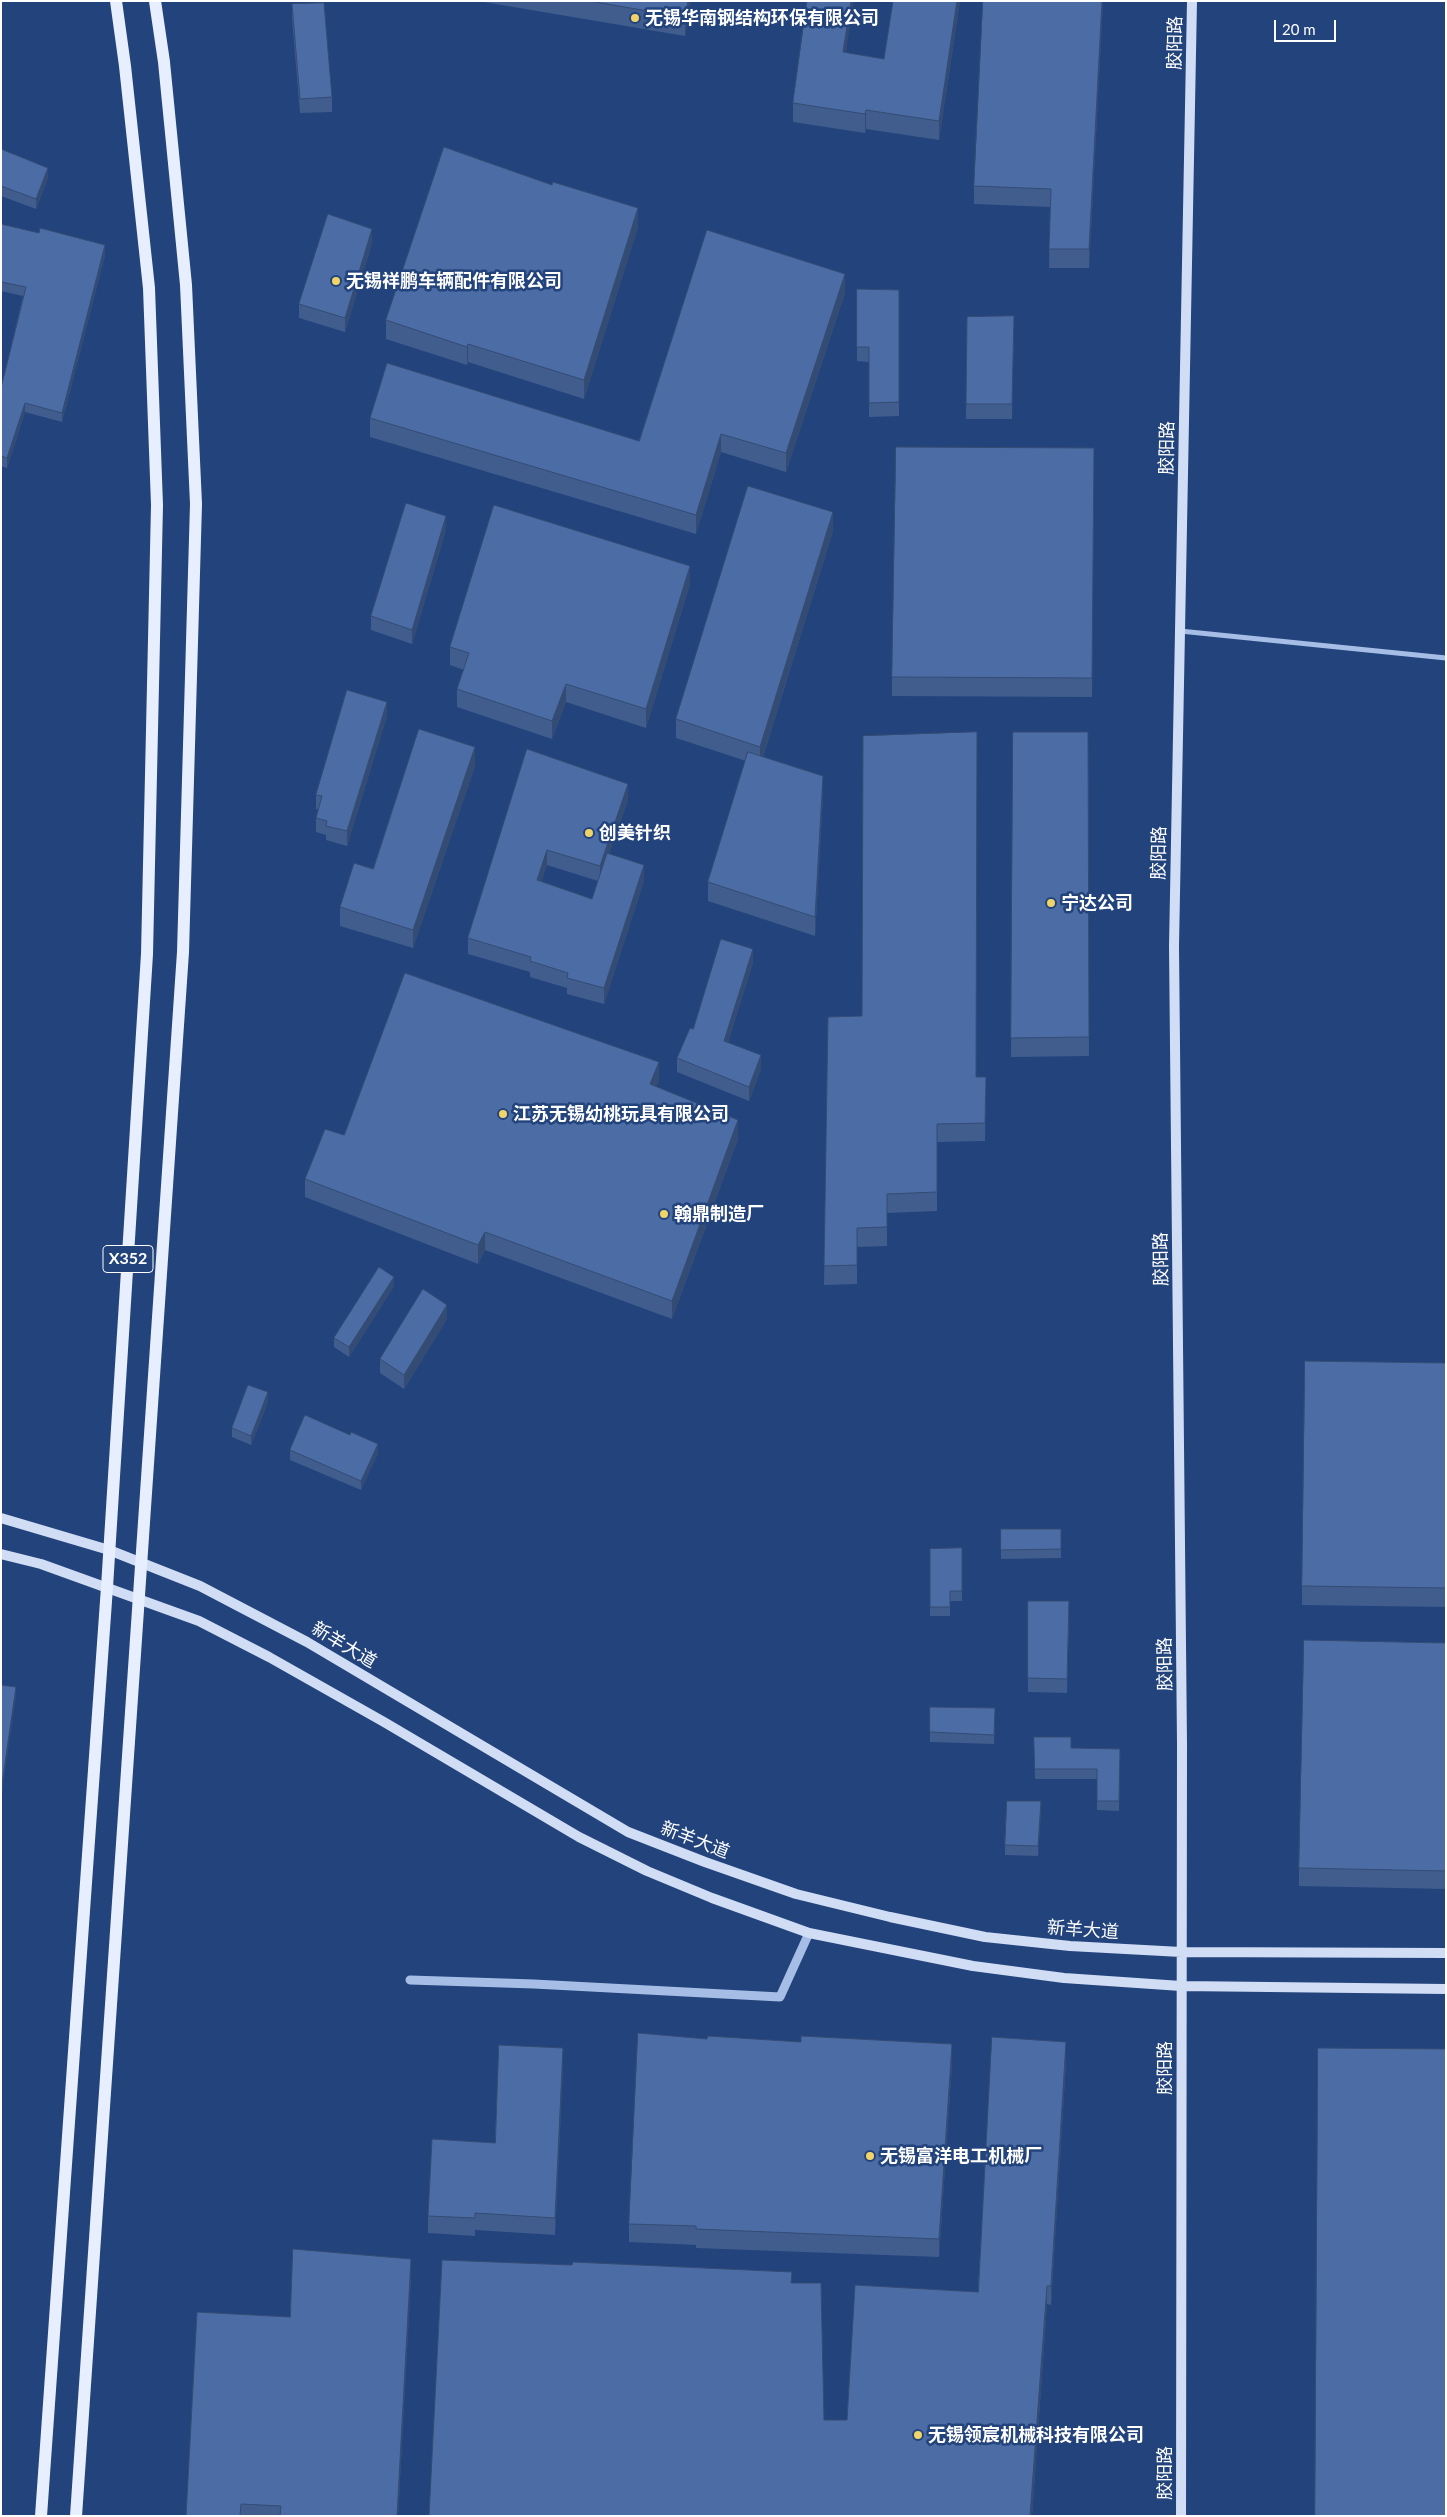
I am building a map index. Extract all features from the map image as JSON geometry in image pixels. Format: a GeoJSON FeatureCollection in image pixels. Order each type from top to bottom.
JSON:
{"type":"FeatureCollection","features":[{"type":"Feature","properties":{"kind":"main road","name":"X352"},"geometry":{"type":"LineString","coordinates":[[41,2516],[110,1550],[147,954],[157,505],[149,288],[125,66],[116,1]]}},
{"type":"Feature","properties":{"kind":"main road","name":"X352"},"geometry":{"type":"LineString","coordinates":[[76,2516],[183,952],[196,504],[186,285],[164,62],[155,1]]}},
{"type":"Feature","properties":{"kind":"main road","name":"胶阳路"},"geometry":{"type":"LineString","coordinates":[[1181,2516],[1182,1724],[1174,946],[1192,1]]}},
{"type":"Feature","properties":{"kind":"main road","name":"新羊大道"},"geometry":{"type":"LineString","coordinates":[[1,1518],[110,1550],[200,1586],[307,1642],[628,1832],[796,1894],[985,1937],[1070,1946],[1181,1952],[1446,1953]]}},
{"type":"Feature","properties":{"kind":"main road"},"geometry":{"type":"LineString","coordinates":[[1,1554],[41,1564],[199,1621],[269,1657],[578,1837],[647,1870],[704,1894],[809,1933],[973,1966],[1064,1978],[1181,1986],[1446,1989]]}},
{"type":"Feature","properties":{"kind":"street"},"geometry":{"type":"LineString","coordinates":[[1180,631],[1446,658]]}},
{"type":"Feature","properties":{"kind":"street"},"geometry":{"type":"LineString","coordinates":[[410,1980],[534,1984],[780,1997],[809,1933]]}},
{"type":"Feature","properties":{"kind":"building"},"geometry":{"type":"Polygon","coordinates":[[[590,1],[688,1],[685,17],[590,1]]]}},
{"type":"Feature","properties":{"kind":"building"},"geometry":{"type":"Polygon","coordinates":[[[807,1],[851,1],[843,52],[884,59],[893,1],[957,1],[939,121],[866,110],[865,114],[793,103],[807,1]]]}},
{"type":"Feature","properties":{"kind":"building"},"geometry":{"type":"Polygon","coordinates":[[[983,1],[1102,1],[1089,249],[1049,249],[1051,189],[974,186],[983,1]]]}},
{"type":"Feature","properties":{"kind":"building"},"geometry":{"type":"Polygon","coordinates":[[[324,3],[332,97],[300,99],[292,4],[324,3]]]}},
{"type":"Feature","properties":{"kind":"building"},"geometry":{"type":"Polygon","coordinates":[[[444,147],[552,185],[553,182],[638,208],[584,380],[468,344],[467,347],[386,320],[444,147]]]}},
{"type":"Feature","properties":{"kind":"building"},"geometry":{"type":"Polygon","coordinates":[[[1,149],[48,168],[36,199],[1,186],[1,149]]]}},
{"type":"Feature","properties":{"kind":"building","name":"无锡祥鹏车辆配件有限公司"},"geometry":{"type":"Polygon","coordinates":[[[328,214],[372,229],[345,318],[299,304],[328,214]]]}},
{"type":"Feature","properties":{"kind":"building"},"geometry":{"type":"Polygon","coordinates":[[[1,224],[39,233],[40,228],[105,245],[62,413],[25,403],[7,458],[1,456],[1,388],[26,287],[1,282],[1,224]]]}},
{"type":"Feature","properties":{"kind":"building"},"geometry":{"type":"Polygon","coordinates":[[[707,230],[845,274],[786,453],[721,434],[696,515],[370,418],[387,363],[639,441],[707,230]]]}},
{"type":"Feature","properties":{"kind":"building"},"geometry":{"type":"Polygon","coordinates":[[[857,289],[899,290],[899,402],[869,403],[869,347],[857,347],[857,289]]]}},
{"type":"Feature","properties":{"kind":"building"},"geometry":{"type":"Polygon","coordinates":[[[1014,316],[1012,404],[966,404],[967,317],[1014,316]]]}},
{"type":"Feature","properties":{"kind":"building"},"geometry":{"type":"Polygon","coordinates":[[[896,447],[1094,448],[1092,678],[892,677],[896,447]]]}},
{"type":"Feature","properties":{"kind":"building"},"geometry":{"type":"Polygon","coordinates":[[[748,486],[833,512],[760,747],[676,719],[748,486]]]}},
{"type":"Feature","properties":{"kind":"building"},"geometry":{"type":"Polygon","coordinates":[[[406,503],[446,516],[412,630],[371,616],[406,503]]]}},
{"type":"Feature","properties":{"kind":"building"},"geometry":{"type":"Polygon","coordinates":[[[494,505],[690,566],[646,709],[566,684],[552,721],[457,689],[469,653],[450,647],[494,505]]]}},
{"type":"Feature","properties":{"kind":"building"},"geometry":{"type":"Polygon","coordinates":[[[347,690],[387,702],[347,831],[326,826],[327,821],[316,818],[322,796],[316,795],[347,690]]]}},
{"type":"Feature","properties":{"kind":"building"},"geometry":{"type":"Polygon","coordinates":[[[419,729],[475,747],[413,930],[340,907],[354,863],[373,869],[419,729]]]}},
{"type":"Feature","properties":{"kind":"building"},"geometry":{"type":"Polygon","coordinates":[[[977,732],[976,1077],[986,1077],[985,1123],[937,1124],[937,1192],[887,1194],[887,1227],[857,1228],[857,1265],[824,1266],[828,1017],[862,1016],[863,736],[977,732]]]}},
{"type":"Feature","properties":{"kind":"building","name":"宁达公司"},"geometry":{"type":"Polygon","coordinates":[[[1013,732],[1088,732],[1089,1037],[1011,1038],[1013,732]]]}},
{"type":"Feature","properties":{"kind":"building"},"geometry":{"type":"Polygon","coordinates":[[[527,749],[628,784],[600,866],[547,850],[537,880],[592,899],[607,853],[644,865],[604,988],[567,978],[568,973],[530,961],[531,957],[468,938],[527,749]]]}},
{"type":"Feature","properties":{"kind":"building"},"geometry":{"type":"Polygon","coordinates":[[[748,752],[823,776],[815,917],[708,882],[748,752]]]}},
{"type":"Feature","properties":{"kind":"building"},"geometry":{"type":"Polygon","coordinates":[[[721,939],[753,949],[724,1041],[761,1055],[749,1087],[677,1058],[690,1028],[693,1029],[721,939]]]}},
{"type":"Feature","properties":{"kind":"building","name":"江苏无锡幼桃玩具有限公司"},"geometry":{"type":"Polygon","coordinates":[[[405,973],[659,1062],[650,1084],[738,1120],[672,1301],[485,1232],[478,1245],[305,1179],[325,1129],[344,1135],[405,973]]]}},
{"type":"Feature","properties":{"kind":"building"},"geometry":{"type":"Polygon","coordinates":[[[379,1267],[394,1277],[349,1347],[334,1338],[379,1267]]]}},
{"type":"Feature","properties":{"kind":"building"},"geometry":{"type":"Polygon","coordinates":[[[423,1289],[447,1305],[404,1375],[380,1359],[423,1289]]]}},
{"type":"Feature","properties":{"kind":"building"},"geometry":{"type":"Polygon","coordinates":[[[1305,1361],[1446,1363],[1446,1588],[1302,1586],[1305,1361]]]}},
{"type":"Feature","properties":{"kind":"building"},"geometry":{"type":"Polygon","coordinates":[[[248,1385],[268,1392],[251,1436],[232,1428],[248,1385]]]}},
{"type":"Feature","properties":{"kind":"building"},"geometry":{"type":"Polygon","coordinates":[[[305,1415],[350,1435],[351,1432],[378,1444],[361,1481],[290,1450],[305,1415]]]}},
{"type":"Feature","properties":{"kind":"building"},"geometry":{"type":"Polygon","coordinates":[[[1001,1529],[1061,1529],[1061,1549],[1001,1550],[1001,1529]]]}},
{"type":"Feature","properties":{"kind":"building"},"geometry":{"type":"Polygon","coordinates":[[[962,1548],[962,1591],[950,1591],[950,1607],[930,1607],[930,1549],[962,1548]]]}},
{"type":"Feature","properties":{"kind":"building"},"geometry":{"type":"Polygon","coordinates":[[[1028,1601],[1069,1601],[1067,1679],[1028,1678],[1028,1601]]]}},
{"type":"Feature","properties":{"kind":"building"},"geometry":{"type":"Polygon","coordinates":[[[1304,1640],[1446,1643],[1446,1871],[1299,1868],[1304,1640]]]}},
{"type":"Feature","properties":{"kind":"building"},"geometry":{"type":"Polygon","coordinates":[[[1,1685],[16,1687],[1,1791],[1,1685]]]}},
{"type":"Feature","properties":{"kind":"building"},"geometry":{"type":"Polygon","coordinates":[[[930,1707],[995,1708],[994,1735],[930,1732],[930,1707]]]}},
{"type":"Feature","properties":{"kind":"building"},"geometry":{"type":"Polygon","coordinates":[[[1034,1737],[1071,1737],[1071,1748],[1120,1749],[1119,1801],[1097,1801],[1097,1769],[1035,1769],[1034,1737]]]}},
{"type":"Feature","properties":{"kind":"building"},"geometry":{"type":"Polygon","coordinates":[[[1007,1801],[1041,1801],[1038,1846],[1005,1845],[1007,1801]]]}},
{"type":"Feature","properties":{"kind":"building"},"geometry":{"type":"Polygon","coordinates":[[[638,2033],[707,2039],[708,2036],[801,2042],[801,2036],[952,2044],[939,2239],[696,2229],[696,2226],[629,2224],[638,2033]]]}},
{"type":"Feature","properties":{"kind":"building"},"geometry":{"type":"Polygon","coordinates":[[[992,2037],[1066,2042],[1051,2286],[1047,2286],[1030,2516],[429,2516],[442,2260],[572,2265],[573,2262],[792,2272],[791,2283],[821,2283],[824,2420],[847,2420],[855,2285],[978,2292],[992,2037]]]}},
{"type":"Feature","properties":{"kind":"building"},"geometry":{"type":"Polygon","coordinates":[[[499,2045],[563,2048],[555,2218],[475,2213],[475,2218],[428,2216],[432,2139],[495,2143],[499,2045]]]}},
{"type":"Feature","properties":{"kind":"building"},"geometry":{"type":"Polygon","coordinates":[[[1318,2048],[1446,2049],[1446,2516],[1315,2516],[1318,2048]]]}},
{"type":"Feature","properties":{"kind":"building"},"geometry":{"type":"Polygon","coordinates":[[[293,2249],[411,2259],[397,2516],[280,2516],[281,2506],[241,2504],[240,2516],[186,2516],[197,2312],[290,2317],[293,2249]]]}},
{"type":"Feature","properties":{"kind":"place","name":"无锡华南钢结构环保有限公司"},"geometry":{"type":"Point","coordinates":[635,18]}},
{"type":"Feature","properties":{"kind":"place","name":"无锡祥鹏车辆配件有限公司"},"geometry":{"type":"Point","coordinates":[336,281]}},
{"type":"Feature","properties":{"kind":"place","name":"创美针织"},"geometry":{"type":"Point","coordinates":[589,833]}},
{"type":"Feature","properties":{"kind":"place","name":"宁达公司"},"geometry":{"type":"Point","coordinates":[1051,903]}},
{"type":"Feature","properties":{"kind":"place","name":"江苏无锡幼桃玩具有限公司"},"geometry":{"type":"Point","coordinates":[503,1114]}},
{"type":"Feature","properties":{"kind":"place","name":"翰鼎制造厂"},"geometry":{"type":"Point","coordinates":[664,1214]}},
{"type":"Feature","properties":{"kind":"place","name":"无锡富洋电工机械厂"},"geometry":{"type":"Point","coordinates":[870,2156]}},
{"type":"Feature","properties":{"kind":"place","name":"无锡领宸机械科技有限公司"},"geometry":{"type":"Point","coordinates":[918,2435]}}]}
